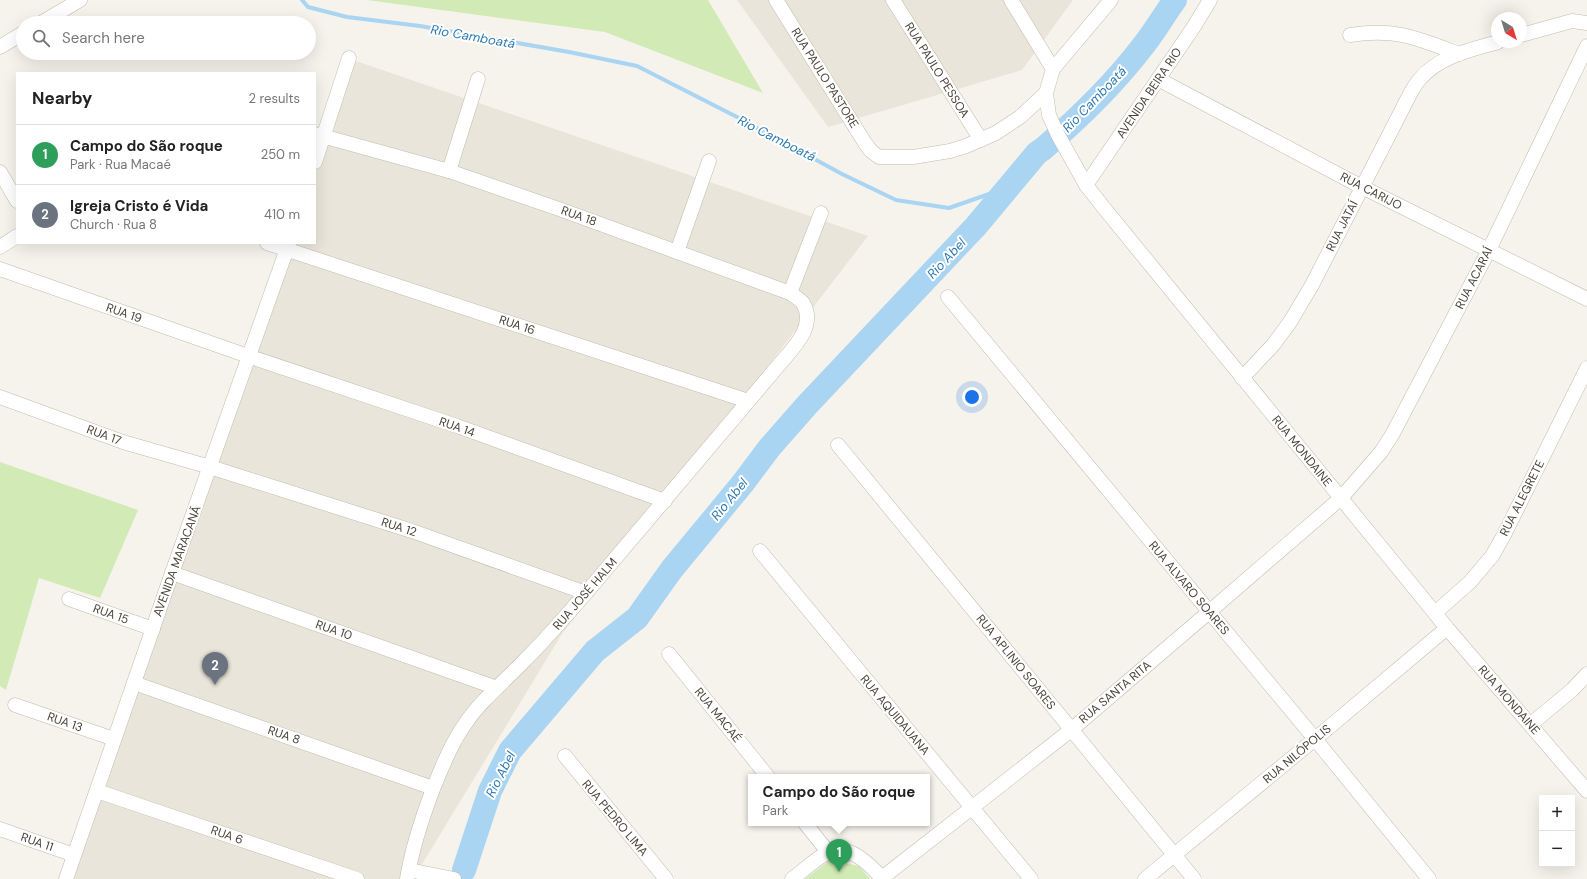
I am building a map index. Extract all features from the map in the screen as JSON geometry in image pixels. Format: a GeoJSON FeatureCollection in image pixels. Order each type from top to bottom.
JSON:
{"type":"FeatureCollection","features":[{"type":"Feature","properties":{"kind":"street"},"geometry":{"type":"LineString","coordinates":[[53,16],[80,0]]}},
{"type":"Feature","properties":{"kind":"street","name":"RUA PAULO PASTORE"},"geometry":{"type":"LineString","coordinates":[[776,0],[865,143],[876,155],[884,158],[913,157],[950,151],[981,140]]}},
{"type":"Feature","properties":{"kind":"street","name":"RUA PAULO PESSOA"},"geometry":{"type":"LineString","coordinates":[[893,0],[981,140]]}},
{"type":"Feature","properties":{"kind":"street"},"geometry":{"type":"LineString","coordinates":[[1011,0],[1052,69]]}},
{"type":"Feature","properties":{"kind":"street"},"geometry":{"type":"LineString","coordinates":[[981,140],[996,133],[1020,117],[1046,93],[1052,69],[1111,0]]}},
{"type":"Feature","properties":{"kind":"street","name":"AVENIDA BEIRA RIO"},"geometry":{"type":"LineString","coordinates":[[1086,185],[1210,0]]}},
{"type":"Feature","properties":{"kind":"street"},"geometry":{"type":"LineString","coordinates":[[1527,33],[1572,21],[1587,23]]}},
{"type":"Feature","properties":{"kind":"street"},"geometry":{"type":"LineString","coordinates":[[1350,35],[1371,32],[1392,32],[1410,36],[1459,54]]}},
{"type":"Feature","properties":{"kind":"street"},"geometry":{"type":"LineString","coordinates":[[0,47],[16,37]]}},
{"type":"Feature","properties":{"kind":"street","name":"RUA JATAÍ"},"geometry":{"type":"LineString","coordinates":[[1242,378],[1272,345],[1290,322],[1312,284],[1419,79],[1428,70],[1438,64],[1459,54],[1491,44]]}},
{"type":"Feature","properties":{"kind":"street","name":"RUA ACARAÍ"},"geometry":{"type":"LineString","coordinates":[[1341,498],[1381,452],[1392,435],[1489,250],[1587,46]]}},
{"type":"Feature","properties":{"kind":"street"},"geometry":{"type":"LineString","coordinates":[[316,155],[319,135],[349,58]]}},
{"type":"Feature","properties":{"kind":"street"},"geometry":{"type":"LineString","coordinates":[[449,171],[478,79]]}},
{"type":"Feature","properties":{"kind":"street","name":"RUA CARIJO"},"geometry":{"type":"LineString","coordinates":[[1158,79],[1362,187],[1587,299]]}},
{"type":"Feature","properties":{"kind":"street","name":"RUA MONDAINE"},"geometry":{"type":"LineString","coordinates":[[1046,93],[1049,115],[1086,185],[1447,628],[1587,791]]}},
{"type":"Feature","properties":{"kind":"street","name":"RUA 18"},"geometry":{"type":"LineString","coordinates":[[319,135],[449,171],[559,209],[790,293],[802,302],[807,314],[806,330]]}},
{"type":"Feature","properties":{"kind":"street"},"geometry":{"type":"LineString","coordinates":[[677,252],[709,161]]}},
{"type":"Feature","properties":{"kind":"street"},"geometry":{"type":"LineString","coordinates":[[0,172],[16,199]]}},
{"type":"Feature","properties":{"kind":"street"},"geometry":{"type":"LineString","coordinates":[[790,293],[822,213]]}},
{"type":"Feature","properties":{"kind":"street"},"geometry":{"type":"LineString","coordinates":[[0,247],[16,237]]}},
{"type":"Feature","properties":{"kind":"street","name":"RUA 16"},"geometry":{"type":"LineString","coordinates":[[274,244],[288,246],[748,401]]}},
{"type":"Feature","properties":{"kind":"street","name":"AVENIDA MARACANÃ"},"geometry":{"type":"LineString","coordinates":[[66,879],[248,356],[288,246]]}},
{"type":"Feature","properties":{"kind":"street","name":"RUA 19"},"geometry":{"type":"LineString","coordinates":[[0,269],[248,356]]}},
{"type":"Feature","properties":{"kind":"street","name":"RUA ALVARO SOARES"},"geometry":{"type":"LineString","coordinates":[[948,297],[1315,739],[1429,879]]}},
{"type":"Feature","properties":{"kind":"street","name":"RUA JOSÉ HALM"},"geometry":{"type":"LineString","coordinates":[[408,875],[417,833],[452,744],[465,724],[586,594],[797,343],[806,330]]}},
{"type":"Feature","properties":{"kind":"street","name":"RUA 14"},"geometry":{"type":"LineString","coordinates":[[248,356],[457,426],[665,501]]}},
{"type":"Feature","properties":{"kind":"street","name":"RUA ALEGRETE"},"geometry":{"type":"LineString","coordinates":[[1435,613],[1470,582],[1492,556],[1504,536],[1587,368]]}},
{"type":"Feature","properties":{"kind":"street","name":"RUA 17"},"geometry":{"type":"LineString","coordinates":[[0,397],[123,442],[210,467]]}},
{"type":"Feature","properties":{"kind":"street","name":"RUA APLINIO SOARES"},"geometry":{"type":"LineString","coordinates":[[838,445],[1194,879]]}},
{"type":"Feature","properties":{"kind":"street","name":"RUA 12"},"geometry":{"type":"LineString","coordinates":[[210,467],[412,531],[586,594]]}},
{"type":"Feature","properties":{"kind":"street","name":"RUA SANTA RITA"},"geometry":{"type":"LineString","coordinates":[[883,879],[1071,730],[1341,498]]}},
{"type":"Feature","properties":{"kind":"street","name":"RUA AQUIDAUANA"},"geometry":{"type":"LineString","coordinates":[[760,551],[1031,879]]}},
{"type":"Feature","properties":{"kind":"street","name":"RUA 10"},"geometry":{"type":"LineString","coordinates":[[172,573],[497,688]]}},
{"type":"Feature","properties":{"kind":"street","name":"RUA 15"},"geometry":{"type":"LineString","coordinates":[[69,599],[153,629]]}},
{"type":"Feature","properties":{"kind":"street","name":"RUA NILÓPOLIS"},"geometry":{"type":"LineString","coordinates":[[1145,879],[1447,628]]}},
{"type":"Feature","properties":{"kind":"street","name":"RUA MACAÉ"},"geometry":{"type":"LineString","coordinates":[[669,654],[766,774]]}},
{"type":"Feature","properties":{"kind":"street"},"geometry":{"type":"LineString","coordinates":[[1531,724],[1572,690],[1587,674]]}},
{"type":"Feature","properties":{"kind":"street","name":"RUA 8"},"geometry":{"type":"LineString","coordinates":[[134,683],[434,788]]}},
{"type":"Feature","properties":{"kind":"street","name":"RUA 13"},"geometry":{"type":"LineString","coordinates":[[15,705],[114,739]]}},
{"type":"Feature","properties":{"kind":"street","name":"RUA PEDRO LIMA"},"geometry":{"type":"LineString","coordinates":[[565,756],[666,879]]}},
{"type":"Feature","properties":{"kind":"street","name":"RUA 6"},"geometry":{"type":"LineString","coordinates":[[97,791],[357,879]]}},
{"type":"Feature","properties":{"kind":"street"},"geometry":{"type":"LineString","coordinates":[[807,826],[828,852]]}},
{"type":"Feature","properties":{"kind":"street","name":"RUA 11"},"geometry":{"type":"LineString","coordinates":[[0,829],[74,855]]}},
{"type":"Feature","properties":{"kind":"street"},"geometry":{"type":"LineString","coordinates":[[792,879],[828,852],[845,850],[857,855],[883,879]]}},
{"type":"Feature","properties":{"kind":"street"},"geometry":{"type":"LineString","coordinates":[[408,875],[448,877]]}},
{"type":"Feature","properties":{"kind":"shaded area"},"geometry":{"type":"Polygon","coordinates":[[[737,0],[1073,0],[1022,70],[828,127],[737,0]]]}},
{"type":"Feature","properties":{"kind":"shaded area"},"geometry":{"type":"Polygon","coordinates":[[[353,60],[868,236],[562,634],[413,879],[72,879],[290,244],[316,244],[316,167],[353,60]]]}},
{"type":"Feature","properties":{"kind":"green space"},"geometry":{"type":"Polygon","coordinates":[[[367,0],[708,0],[763,93],[605,32],[367,0]]]}},
{"type":"Feature","properties":{"kind":"green space"},"geometry":{"type":"Polygon","coordinates":[[[0,462],[138,510],[100,598],[39,578],[6,690],[0,686],[0,462]]]}},
{"type":"Feature","properties":{"kind":"green space"},"geometry":{"type":"Polygon","coordinates":[[[830,860],[859,866],[870,879],[805,879],[830,860]]]}},
{"type":"Feature","properties":{"kind":"waterway","name":"Rio Camboatá"},"geometry":{"type":"LineString","coordinates":[[302,0],[308,7],[347,17],[420,26],[569,52],[637,66],[737,117],[842,174],[896,200],[949,208],[992,193],[1037,153]]}},
{"type":"Feature","properties":{"kind":"waterway","name":"Rio Abel"},"geometry":{"type":"LineString","coordinates":[[464,870],[490,791],[510,751],[595,651],[637,618],[672,569],[743,483],[770,447],[807,405],[976,226],[1037,153],[1083,113],[1120,74],[1147,40],[1175,0]]}},
{"type":"Feature","properties":{"kind":"place","name":"Igreja Cristo é Vida"},"geometry":{"type":"Point","coordinates":[215,685]}},
{"type":"Feature","properties":{"kind":"place","name":"Campo do São roque"},"geometry":{"type":"Point","coordinates":[839,872]}}]}
